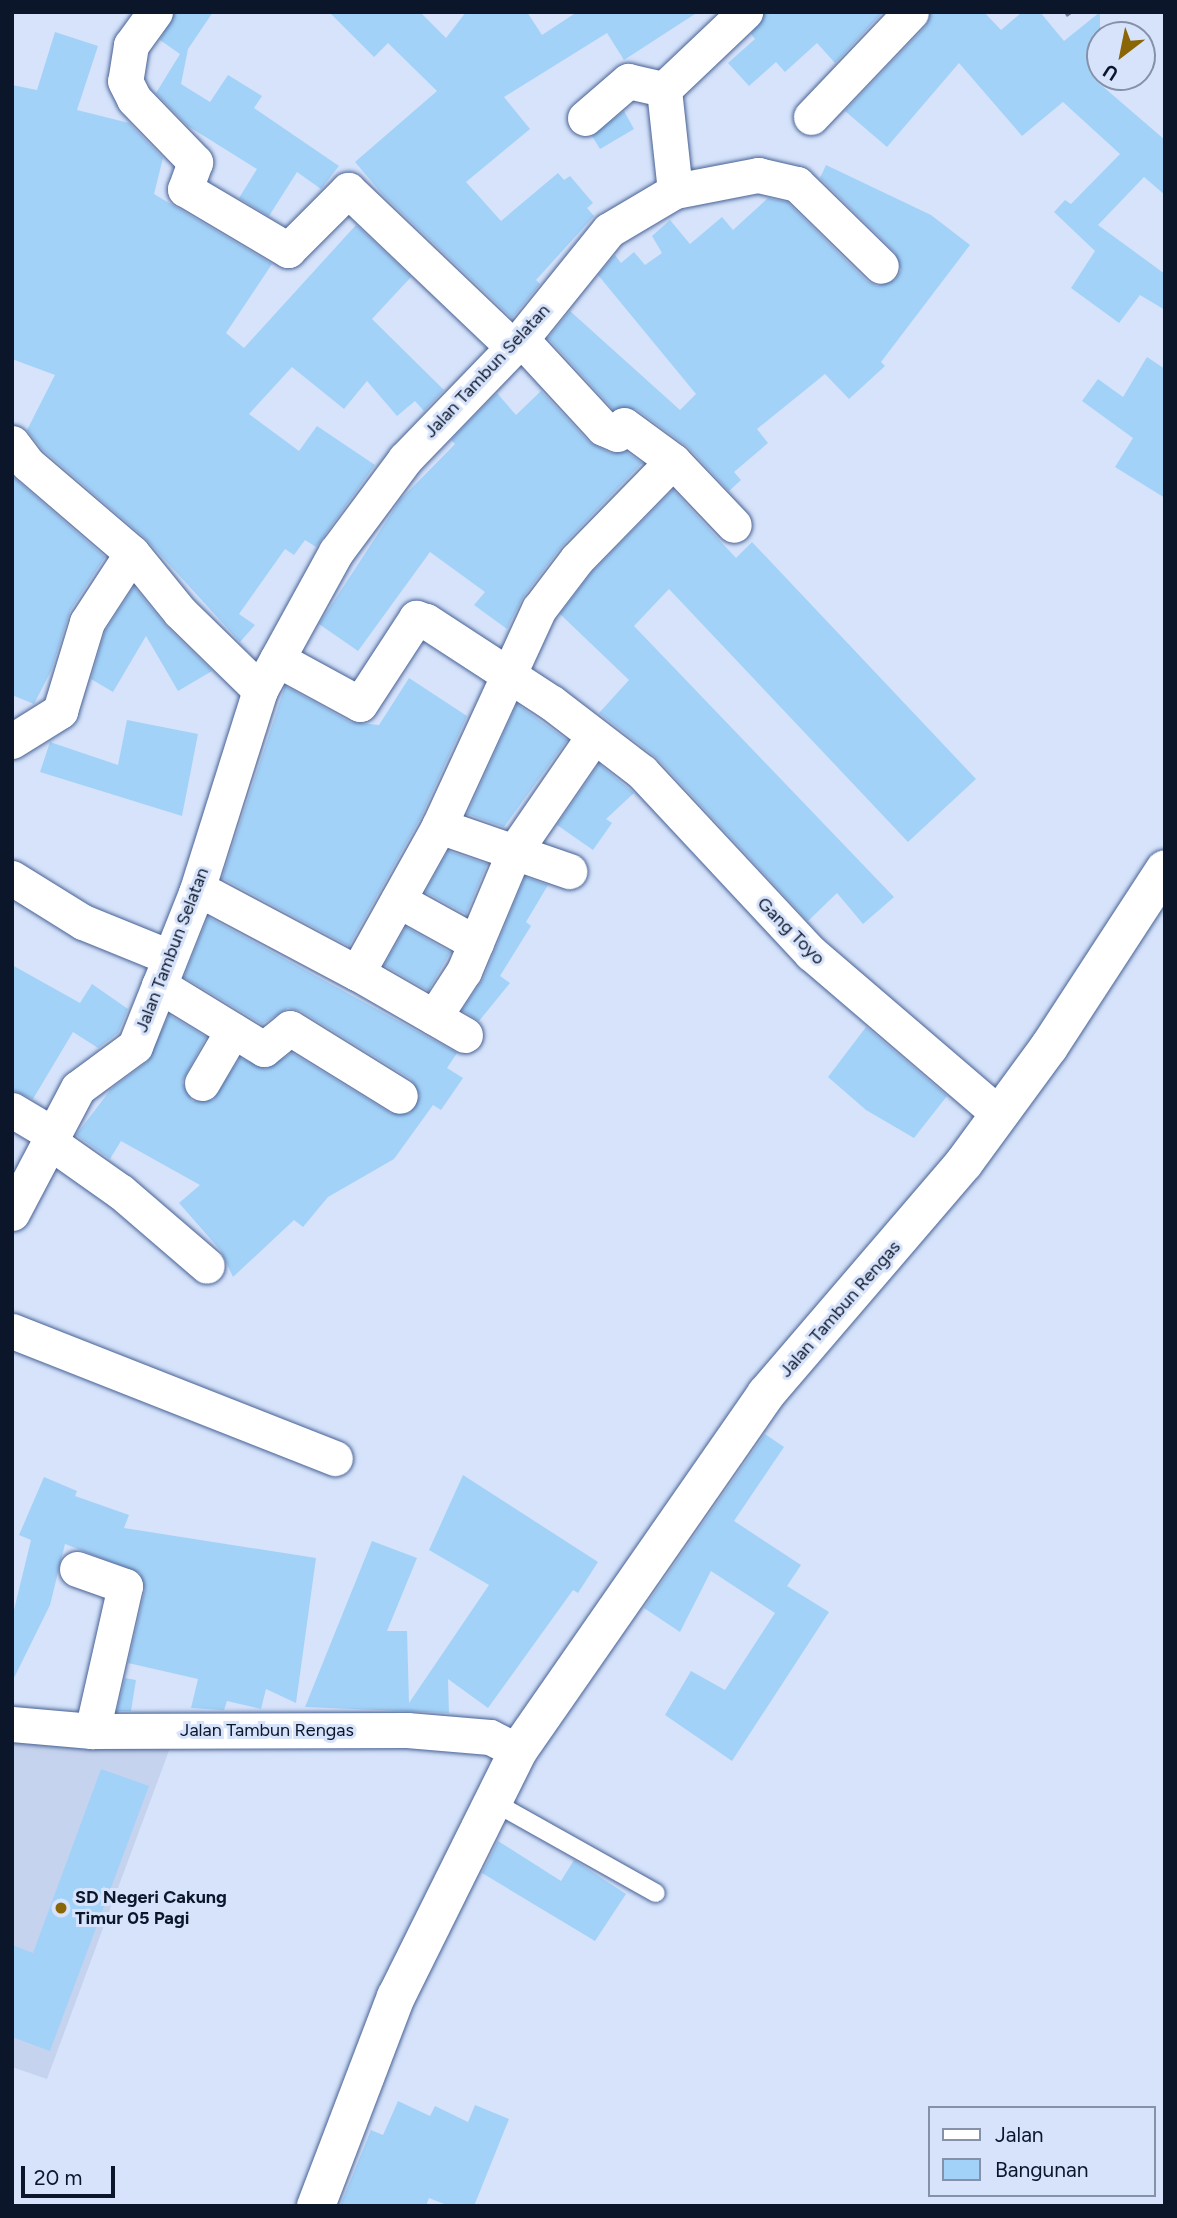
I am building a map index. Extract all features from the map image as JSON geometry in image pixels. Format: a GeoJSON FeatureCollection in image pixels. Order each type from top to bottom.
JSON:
{"type":"FeatureCollection","features":[{"type":"Feature","properties":{"kind":"street"},"geometry":{"type":"LineString","coordinates":[[155,12],[131,45],[125,81],[134,99],[195,162],[185,189],[288,250],[348,190],[517,343],[603,428],[617,434],[624,425],[673,461],[734,525]]}},
{"type":"Feature","properties":{"kind":"street"},"geometry":{"type":"LineString","coordinates":[[811,117],[911,12]]}},
{"type":"Feature","properties":{"kind":"street"},"geometry":{"type":"LineString","coordinates":[[733,17],[664,89],[675,191],[758,175],[797,184],[881,266]]}},
{"type":"Feature","properties":{"kind":"street"},"geometry":{"type":"LineString","coordinates":[[585,118],[628,81],[664,89]]}},
{"type":"Feature","properties":{"kind":"street","name":"Jalan Tambun Selatan"},"geometry":{"type":"LineString","coordinates":[[12,1213],[80,1085],[135,1046],[196,893],[260,690],[336,552],[405,459],[517,343],[610,230],[675,191]]}},
{"type":"Feature","properties":{"kind":"street"},"geometry":{"type":"LineString","coordinates":[[12,443],[28,464],[132,553],[180,612],[260,690]]}},
{"type":"Feature","properties":{"kind":"street"},"geometry":{"type":"LineString","coordinates":[[357,973],[439,826],[506,671],[538,609],[577,559],[673,461]]}},
{"type":"Feature","properties":{"kind":"street"},"geometry":{"type":"LineString","coordinates":[[12,741],[60,711],[88,622],[132,553]]}},
{"type":"Feature","properties":{"kind":"street","name":"Gang Toyo"},"geometry":{"type":"LineString","coordinates":[[277,659],[360,704],[416,618],[506,671],[642,772],[811,953],[980,1099]]}},
{"type":"Feature","properties":{"kind":"street"},"geometry":{"type":"LineString","coordinates":[[433,1017],[476,943],[514,852],[593,737]]}},
{"type":"Feature","properties":{"kind":"street"},"geometry":{"type":"LineString","coordinates":[[439,826],[569,871]]}},
{"type":"Feature","properties":{"kind":"street","name":"Jalan Tambun Rengas"},"geometry":{"type":"LineString","coordinates":[[316,2206],[396,1997],[490,1800],[505,1745],[766,1394],[928,1209],[980,1099],[1165,869]]}},
{"type":"Feature","properties":{"kind":"street"},"geometry":{"type":"LineString","coordinates":[[12,878],[164,971],[233,1030],[268,1049],[290,1028],[400,1096]]}},
{"type":"Feature","properties":{"kind":"street"},"geometry":{"type":"LineString","coordinates":[[196,893],[212,896],[357,973],[465,1035]]}},
{"type":"Feature","properties":{"kind":"street"},"geometry":{"type":"LineString","coordinates":[[398,900],[476,943]]}},
{"type":"Feature","properties":{"kind":"street"},"geometry":{"type":"LineString","coordinates":[[202,1083],[233,1030]]}},
{"type":"Feature","properties":{"kind":"street"},"geometry":{"type":"LineString","coordinates":[[12,1110],[121,1192],[207,1266]]}},
{"type":"Feature","properties":{"kind":"street"},"geometry":{"type":"LineString","coordinates":[[12,1331],[335,1458]]}},
{"type":"Feature","properties":{"kind":"street"},"geometry":{"type":"LineString","coordinates":[[77,1569],[125,1586],[92,1731]]}},
{"type":"Feature","properties":{"kind":"street","name":"Jalan Tambun Rengas"},"geometry":{"type":"LineString","coordinates":[[12,1724],[92,1731],[407,1730],[505,1745]]}},
{"type":"Feature","properties":{"kind":"lane"},"geometry":{"type":"LineString","coordinates":[[490,1800],[656,1893]]}},
{"type":"Feature","properties":{"kind":"shaded area","name":"SD Negeri Cakung Timur 05 Pagi"},"geometry":{"type":"Polygon","coordinates":[[[12,1741],[170,1748],[47,2079],[12,2067],[12,1741]]]}},
{"type":"Feature","properties":{"kind":"building"},"geometry":{"type":"Polygon","coordinates":[[[175,12],[213,12],[188,49],[181,84],[210,102],[228,75],[262,96],[254,108],[339,166],[321,189],[297,172],[269,216],[239,198],[257,169],[188,126],[156,93],[180,54],[160,40],[175,12]]]}},
{"type":"Feature","properties":{"kind":"building"},"geometry":{"type":"Polygon","coordinates":[[[329,12],[420,12],[446,38],[466,12],[527,12],[542,35],[577,12],[698,12],[624,60],[607,33],[504,97],[530,129],[466,182],[501,221],[558,173],[564,180],[570,176],[593,203],[587,208],[594,216],[536,280],[540,284],[512,318],[383,195],[355,162],[437,91],[388,43],[374,57],[329,12]]]}},
{"type":"Feature","properties":{"kind":"building"},"geometry":{"type":"Polygon","coordinates":[[[765,12],[883,12],[835,63],[817,43],[785,72],[776,62],[749,86],[728,63],[755,39],[751,34],[765,12]]]}},
{"type":"Feature","properties":{"kind":"building"},"geometry":{"type":"Polygon","coordinates":[[[931,12],[984,12],[1001,30],[1022,12],[1040,12],[1064,41],[1086,23],[1086,91],[1108,91],[1165,140],[1165,195],[1144,177],[1098,225],[1165,274],[1165,310],[1140,295],[1119,323],[1071,288],[1095,251],[1054,212],[1065,200],[1071,204],[1120,154],[1063,102],[1022,136],[959,63],[887,147],[845,111],[926,26],[931,12]]]}},
{"type":"Feature","properties":{"kind":"building"},"geometry":{"type":"Polygon","coordinates":[[[1100,12],[1100,21],[1089,21],[1100,12]]]}},
{"type":"Feature","properties":{"kind":"building"},"geometry":{"type":"Polygon","coordinates":[[[55,32],[98,46],[77,110],[129,123],[163,158],[154,194],[272,264],[226,333],[244,348],[356,225],[411,277],[372,319],[444,390],[424,411],[415,401],[397,416],[367,381],[344,409],[292,367],[249,414],[299,451],[317,426],[375,465],[316,547],[305,540],[294,555],[285,549],[239,614],[255,625],[240,642],[145,538],[43,450],[27,430],[55,375],[12,359],[12,85],[37,90],[55,32]]]}},
{"type":"Feature","properties":{"kind":"building"},"geometry":{"type":"Polygon","coordinates":[[[624,111],[634,129],[600,149],[592,136],[624,111]]]}},
{"type":"Feature","properties":{"kind":"building"},"geometry":{"type":"Polygon","coordinates":[[[826,165],[931,215],[970,245],[881,362],[885,366],[849,399],[825,374],[757,429],[768,443],[734,472],[741,480],[729,491],[688,447],[636,409],[613,409],[548,338],[570,311],[680,410],[696,394],[598,275],[615,255],[621,263],[634,252],[645,265],[662,253],[652,236],[670,220],[690,244],[722,217],[733,230],[768,198],[787,202],[867,281],[877,286],[895,280],[901,270],[895,252],[820,178],[826,165]]]}},
{"type":"Feature","properties":{"kind":"building"},"geometry":{"type":"Polygon","coordinates":[[[1147,357],[1165,369],[1165,498],[1115,467],[1133,438],[1082,401],[1098,379],[1123,397],[1147,357]]]}},
{"type":"Feature","properties":{"kind":"building"},"geometry":{"type":"Polygon","coordinates":[[[541,391],[589,442],[610,453],[626,452],[642,463],[561,547],[523,597],[507,629],[474,605],[485,592],[430,552],[358,651],[319,624],[400,500],[455,444],[451,440],[497,393],[516,415],[541,391]]]}},
{"type":"Feature","properties":{"kind":"building"},"geometry":{"type":"Polygon","coordinates":[[[12,476],[105,557],[70,611],[51,671],[34,704],[12,695],[12,476]]]}},
{"type":"Feature","properties":{"kind":"building"},"geometry":{"type":"Polygon","coordinates":[[[673,490],[736,558],[752,542],[976,779],[908,842],[669,589],[634,626],[894,897],[863,924],[837,893],[808,921],[657,758],[599,713],[629,680],[560,614],[592,572],[673,490]]]}},
{"type":"Feature","properties":{"kind":"building"},"geometry":{"type":"Polygon","coordinates":[[[134,587],[166,626],[212,671],[178,691],[146,636],[113,692],[91,679],[105,631],[134,587]]]}},
{"type":"Feature","properties":{"kind":"building"},"geometry":{"type":"Polygon","coordinates":[[[409,678],[467,716],[421,817],[349,946],[222,878],[285,686],[350,722],[379,725],[409,678]]]}},
{"type":"Feature","properties":{"kind":"building"},"geometry":{"type":"Polygon","coordinates":[[[517,704],[567,740],[504,827],[467,814],[517,704]]]}},
{"type":"Feature","properties":{"kind":"building"},"geometry":{"type":"Polygon","coordinates":[[[127,720],[198,734],[182,816],[40,772],[50,742],[118,765],[127,720]]]}},
{"type":"Feature","properties":{"kind":"building"},"geometry":{"type":"Polygon","coordinates":[[[599,764],[634,793],[606,819],[612,823],[593,850],[557,825],[599,764]]]}},
{"type":"Feature","properties":{"kind":"building"},"geometry":{"type":"Polygon","coordinates":[[[448,851],[487,864],[466,914],[425,892],[448,851]]]}},
{"type":"Feature","properties":{"kind":"building"},"geometry":{"type":"Polygon","coordinates":[[[525,877],[548,885],[526,922],[531,926],[500,976],[510,983],[479,1021],[462,1010],[483,979],[525,877]]]}},
{"type":"Feature","properties":{"kind":"building"},"geometry":{"type":"Polygon","coordinates":[[[208,917],[457,1053],[447,1068],[463,1078],[441,1110],[433,1105],[394,1159],[328,1197],[303,1227],[294,1220],[233,1277],[221,1251],[179,1203],[200,1185],[121,1141],[110,1159],[76,1135],[111,1089],[147,1062],[169,1015],[206,1037],[182,1082],[192,1101],[213,1100],[240,1058],[266,1069],[292,1053],[390,1113],[410,1113],[420,1096],[411,1079],[301,1011],[288,1008],[262,1024],[184,977],[208,917]]]}},
{"type":"Feature","properties":{"kind":"building"},"geometry":{"type":"Polygon","coordinates":[[[406,927],[450,952],[428,991],[384,965],[406,927]]]}},
{"type":"Feature","properties":{"kind":"building"},"geometry":{"type":"Polygon","coordinates":[[[12,965],[80,1003],[92,984],[128,1009],[118,1033],[98,1048],[73,1032],[33,1099],[12,1090],[12,965]]]}},
{"type":"Feature","properties":{"kind":"building"},"geometry":{"type":"Polygon","coordinates":[[[866,1027],[947,1096],[914,1138],[866,1110],[828,1077],[866,1027]]]}},
{"type":"Feature","properties":{"kind":"building"},"geometry":{"type":"Polygon","coordinates":[[[765,1434],[784,1447],[734,1521],[801,1565],[787,1586],[829,1612],[732,1761],[665,1715],[691,1671],[725,1690],[775,1613],[711,1571],[680,1632],[644,1608],[765,1434]]]}},
{"type":"Feature","properties":{"kind":"building"},"geometry":{"type":"Polygon","coordinates":[[[463,1475],[598,1562],[578,1593],[573,1590],[488,1708],[448,1679],[449,1713],[305,1707],[372,1541],[417,1558],[387,1631],[407,1631],[409,1703],[489,1585],[429,1550],[463,1475]]]}},
{"type":"Feature","properties":{"kind":"building"},"geometry":{"type":"Polygon","coordinates":[[[44,1477],[77,1491],[75,1496],[129,1515],[124,1528],[316,1558],[296,1703],[266,1689],[261,1709],[227,1701],[224,1710],[191,1708],[198,1679],[128,1663],[145,1590],[140,1573],[65,1544],[50,1605],[12,1682],[12,1618],[31,1540],[19,1535],[44,1477]]]}},
{"type":"Feature","properties":{"kind":"building"},"geometry":{"type":"Polygon","coordinates":[[[125,1678],[136,1680],[131,1711],[117,1711],[125,1678]]]}},
{"type":"Feature","properties":{"kind":"building"},"geometry":{"type":"Polygon","coordinates":[[[101,1769],[149,1786],[50,2051],[12,2037],[12,1945],[33,1953],[101,1769]]]}},
{"type":"Feature","properties":{"kind":"building"},"geometry":{"type":"Polygon","coordinates":[[[498,1841],[561,1881],[574,1860],[626,1894],[595,1941],[482,1873],[498,1841]]]}},
{"type":"Feature","properties":{"kind":"building"},"geometry":{"type":"Polygon","coordinates":[[[398,2101],[430,2116],[435,2106],[468,2122],[475,2105],[509,2119],[474,2206],[449,2206],[429,2198],[426,2206],[340,2206],[371,2130],[383,2135],[398,2101]]]}},
{"type":"Feature","properties":{"kind":"place","name":"SD Negeri Cakung Timur 05 Pagi"},"geometry":{"type":"Point","coordinates":[61,1908]}}]}
